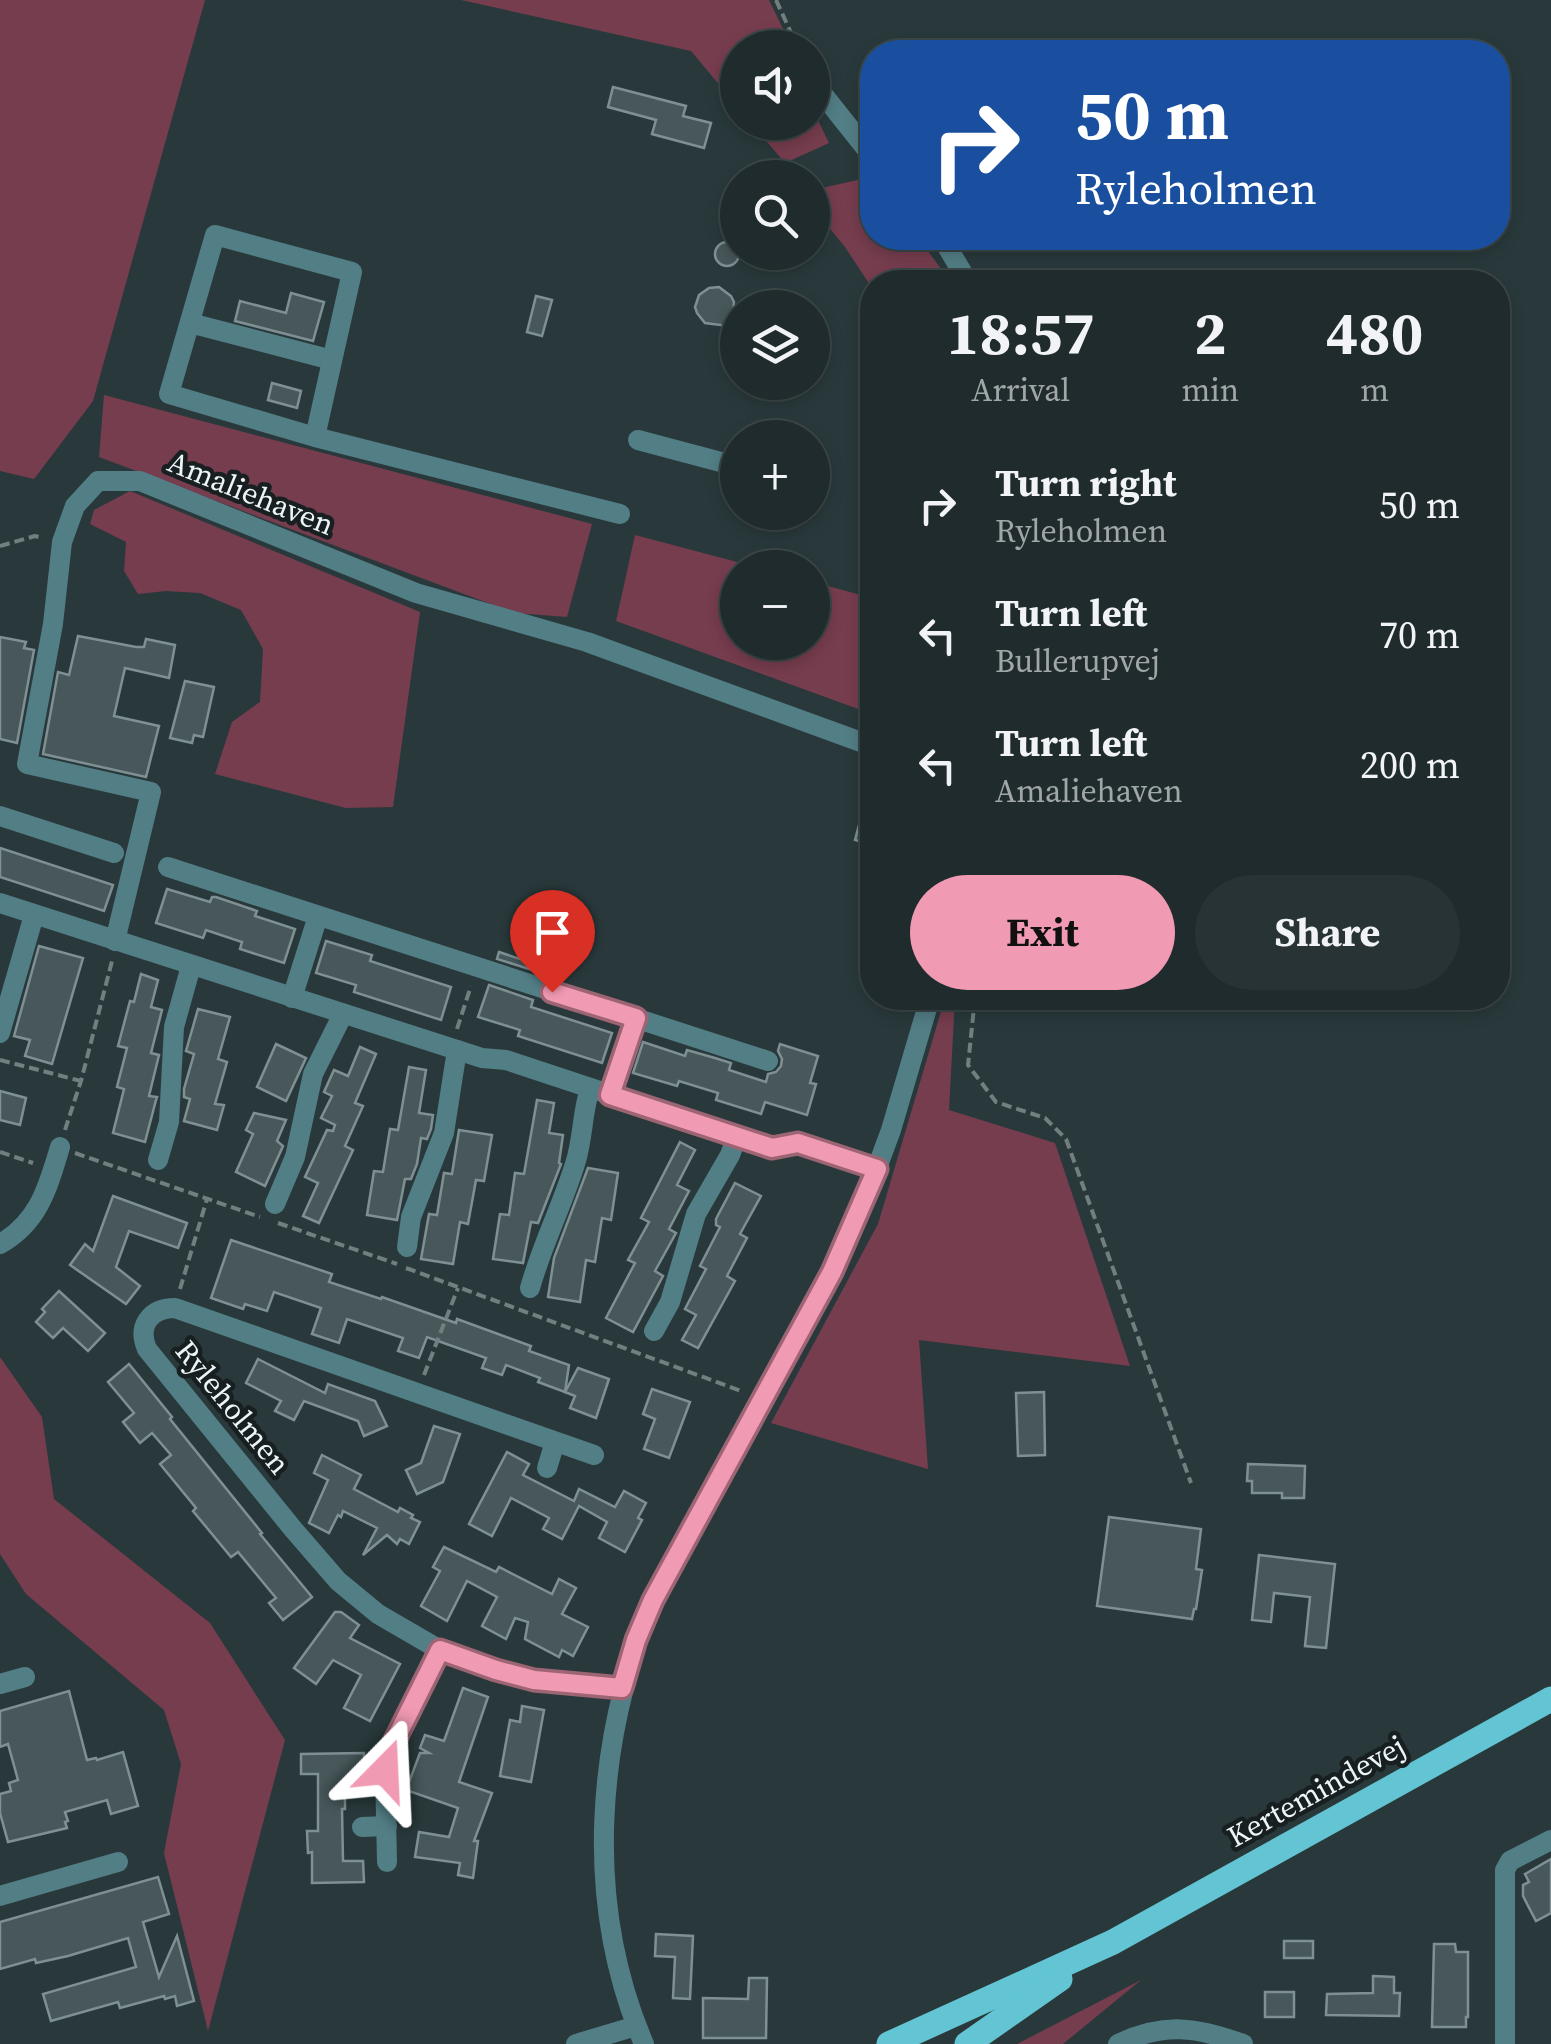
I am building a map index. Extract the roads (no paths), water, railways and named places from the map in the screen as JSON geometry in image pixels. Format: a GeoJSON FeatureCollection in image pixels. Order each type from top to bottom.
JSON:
{"type":"FeatureCollection","features":[{"type":"Feature","properties":{"kind":"main road","name":"Kertemindevej"},"geometry":{"type":"LineString","coordinates":[[889,2044],[1113,1942],[1551,1698]]}},
{"type":"Feature","properties":{"kind":"main road","name":"Kertemindevej"},"geometry":{"type":"LineString","coordinates":[[967,2044],[1113,1942]]}},
{"type":"Feature","properties":{"kind":"main road"},"geometry":{"type":"LineString","coordinates":[[915,2044],[955,2014]]}},
{"type":"Feature","properties":{"kind":"street"},"geometry":{"type":"LineString","coordinates":[[830,103],[860,141]]}},
{"type":"Feature","properties":{"kind":"street"},"geometry":{"type":"LineString","coordinates":[[315,437],[352,272],[215,235],[170,394],[315,437],[620,514]]}},
{"type":"Feature","properties":{"kind":"street"},"geometry":{"type":"LineString","coordinates":[[190,323],[332,360]]}},
{"type":"Feature","properties":{"kind":"street"},"geometry":{"type":"LineString","coordinates":[[638,440],[720,462]]}},
{"type":"Feature","properties":{"kind":"street","name":"Amaliehaven"},"geometry":{"type":"LineString","coordinates":[[114,940],[151,792],[26,764],[53,624],[62,542],[75,506],[98,480],[140,480],[416,593],[586,642],[860,742]]}},
{"type":"Feature","properties":{"kind":"street"},"geometry":{"type":"LineString","coordinates":[[0,816],[114,854]]}},
{"type":"Feature","properties":{"kind":"street"},"geometry":{"type":"LineString","coordinates":[[168,867],[768,1061]]}},
{"type":"Feature","properties":{"kind":"street"},"geometry":{"type":"LineString","coordinates":[[0,903],[482,1058],[506,1060],[772,1148],[798,1143],[877,1169]]}},
{"type":"Feature","properties":{"kind":"street"},"geometry":{"type":"LineString","coordinates":[[0,1033],[34,915]]}},
{"type":"Feature","properties":{"kind":"street"},"geometry":{"type":"LineString","coordinates":[[292,998],[318,916]]}},
{"type":"Feature","properties":{"kind":"street"},"geometry":{"type":"LineString","coordinates":[[158,1160],[170,1122],[174,1028],[192,966]]}},
{"type":"Feature","properties":{"kind":"street"},"geometry":{"type":"LineString","coordinates":[[576,2044],[640,2035],[611,1933],[604,1878],[606,1778],[622,1688],[636,1640],[653,1600],[832,1272],[877,1169],[927,1010]]}},
{"type":"Feature","properties":{"kind":"street"},"geometry":{"type":"LineString","coordinates":[[275,1204],[295,1158],[312,1074],[342,1014]]}},
{"type":"Feature","properties":{"kind":"street"},"geometry":{"type":"LineString","coordinates":[[530,1288],[577,1161],[584,1107],[600,1091],[636,1018]]}},
{"type":"Feature","properties":{"kind":"street"},"geometry":{"type":"LineString","coordinates":[[406,1247],[411,1217],[444,1133],[454,1049]]}},
{"type":"Feature","properties":{"kind":"street"},"geometry":{"type":"LineString","coordinates":[[654,1331],[670,1302],[696,1214],[737,1136]]}},
{"type":"Feature","properties":{"kind":"street"},"geometry":{"type":"LineString","coordinates":[[0,1244],[36,1212],[60,1147]]}},
{"type":"Feature","properties":{"kind":"street","name":"Ryleholmen"},"geometry":{"type":"LineString","coordinates":[[594,1455],[175,1308],[154,1312],[143,1329],[147,1349],[293,1529],[338,1581],[378,1614],[440,1650],[496,1670],[534,1680],[622,1688]]}},
{"type":"Feature","properties":{"kind":"street"},"geometry":{"type":"LineString","coordinates":[[547,1468],[555,1442]]}},
{"type":"Feature","properties":{"kind":"street"},"geometry":{"type":"LineString","coordinates":[[387,1862],[388,1754],[440,1650]]}},
{"type":"Feature","properties":{"kind":"street"},"geometry":{"type":"LineString","coordinates":[[0,1684],[25,1677]]}},
{"type":"Feature","properties":{"kind":"street"},"geometry":{"type":"LineString","coordinates":[[362,1827],[387,1826]]}},
{"type":"Feature","properties":{"kind":"street"},"geometry":{"type":"LineString","coordinates":[[1506,2044],[1506,1870],[1510,1861],[1551,1840]]}},
{"type":"Feature","properties":{"kind":"street"},"geometry":{"type":"LineString","coordinates":[[0,1896],[118,1862]]}},
{"type":"Feature","properties":{"kind":"street"},"geometry":{"type":"LineString","coordinates":[[1118,2044],[1139,2034],[1182,2028],[1213,2033],[1243,2044]]}}]}
